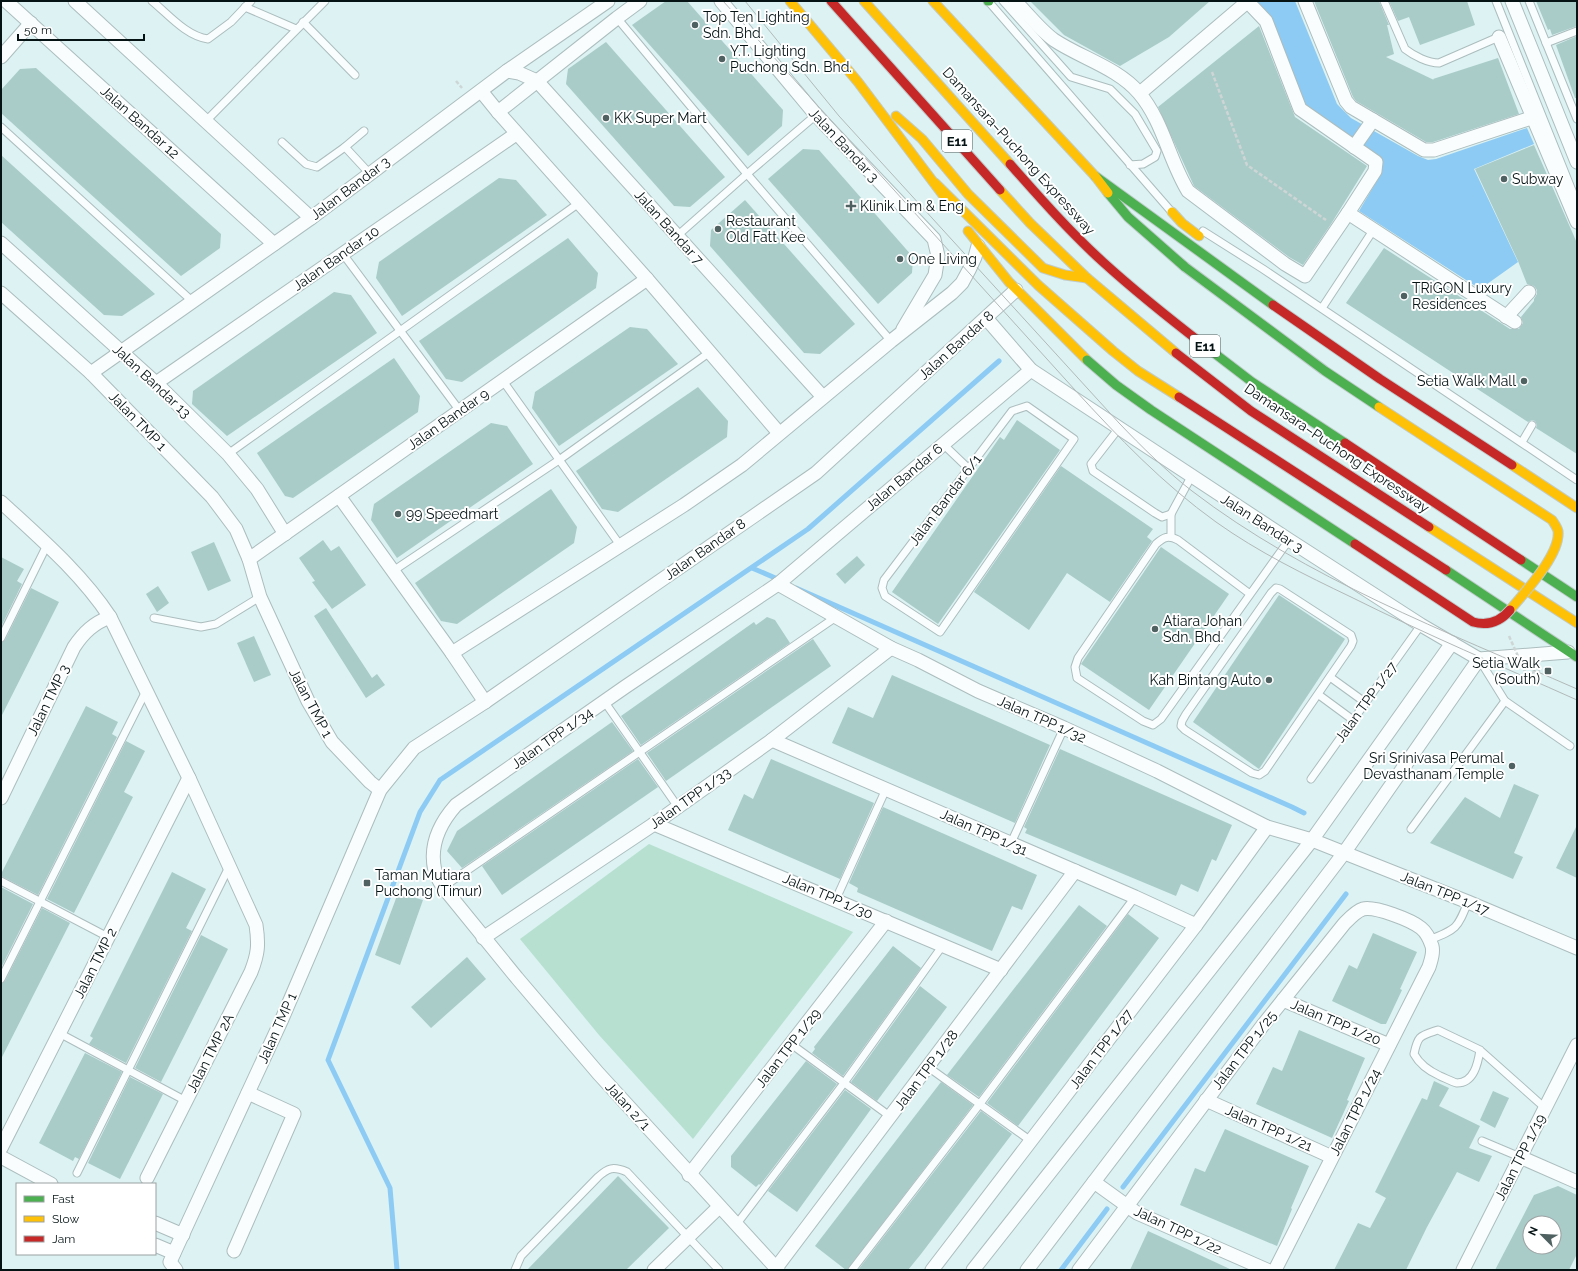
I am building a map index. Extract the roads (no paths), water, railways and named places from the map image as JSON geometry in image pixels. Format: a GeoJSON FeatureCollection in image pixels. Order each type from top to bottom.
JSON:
{"type":"FeatureCollection","features":[{"type":"Feature","properties":{"kind":"highway"},"geometry":{"type":"LineString","coordinates":[[790,1],[858,82],[935,184],[978,246],[1016,290],[1087,360],[1116,385],[1151,410],[1473,622],[1489,625],[1498,622],[1505,616],[1549,560],[1555,549],[1558,533],[1557,526],[1552,520],[1326,371],[1185,266],[1128,217],[1095,176],[934,1]]}},
{"type":"Feature","properties":{"kind":"highway","name":"Damansara–Puchong Expressway"},"geometry":{"type":"LineString","coordinates":[[831,1],[1030,223],[1087,278],[1165,345],[1251,411],[1577,623]]}},
{"type":"Feature","properties":{"kind":"highway","name":"Damansara–Puchong Expressway"},"geometry":{"type":"LineString","coordinates":[[864,1],[1041,199],[1102,261],[1150,303],[1252,382],[1577,597]]}},
{"type":"Feature","properties":{"kind":"highway"},"geometry":{"type":"LineString","coordinates":[[872,1],[889,28]]}},
{"type":"Feature","properties":{"kind":"highway"},"geometry":{"type":"LineString","coordinates":[[858,82],[922,139],[968,194],[1043,268],[1054,274],[1087,278]]}},
{"type":"Feature","properties":{"kind":"highway"},"geometry":{"type":"LineString","coordinates":[[1095,176],[1222,269],[1346,355],[1577,508]]}},
{"type":"Feature","properties":{"kind":"highway"},"geometry":{"type":"LineString","coordinates":[[935,184],[1038,285],[1138,371],[1484,594],[1573,655]]}},
{"type":"Feature","properties":{"kind":"highway"},"geometry":{"type":"LineString","coordinates":[[1172,212],[1182,223],[1219,252]]}},
{"type":"Feature","properties":{"kind":"highway"},"geometry":{"type":"LineString","coordinates":[[1342,342],[1346,355]]}},
{"type":"Feature","properties":{"kind":"street","name":"Jalan Bandar 12"},"geometry":{"type":"LineString","coordinates":[[6,1],[274,244]]}},
{"type":"Feature","properties":{"kind":"street"},"geometry":{"type":"LineString","coordinates":[[75,1],[311,218]]}},
{"type":"Feature","properties":{"kind":"street","name":"Jalan Bandar 3"},"geometry":{"type":"LineString","coordinates":[[91,373],[311,218],[507,71],[608,1]]}},
{"type":"Feature","properties":{"kind":"street"},"geometry":{"type":"LineString","coordinates":[[498,112],[640,1]]}},
{"type":"Feature","properties":{"kind":"street","name":"Jalan Bandar 3"},"geometry":{"type":"LineString","coordinates":[[721,1],[816,116],[934,239],[938,256],[935,275],[895,338]]}},
{"type":"Feature","properties":{"kind":"street"},"geometry":{"type":"LineString","coordinates":[[1015,1],[1052,39],[1127,80],[1140,93],[1150,108],[1181,180],[1188,191],[1285,264],[1305,276],[1375,171],[1376,162],[1300,109],[1266,21],[1247,1],[1140,93]]}},
{"type":"Feature","properties":{"kind":"street"},"geometry":{"type":"LineString","coordinates":[[1305,1],[1346,101],[1351,108],[1372,122],[1424,150],[1434,150],[1534,117]]}},
{"type":"Feature","properties":{"kind":"street"},"geometry":{"type":"LineString","coordinates":[[1512,1],[1577,162]]}},
{"type":"Feature","properties":{"kind":"street"},"geometry":{"type":"LineString","coordinates":[[1,57],[31,24]]}},
{"type":"Feature","properties":{"kind":"street"},"geometry":{"type":"LineString","coordinates":[[1504,35],[1534,117],[1577,222]]}},
{"type":"Feature","properties":{"kind":"street","name":"Jalan Bandar 7"},"geometry":{"type":"LineString","coordinates":[[507,71],[519,73],[537,81],[823,397]]}},
{"type":"Feature","properties":{"kind":"street"},"geometry":{"type":"LineString","coordinates":[[480,91],[516,134],[710,352],[779,433]]}},
{"type":"Feature","properties":{"kind":"street"},"geometry":{"type":"LineString","coordinates":[[1355,146],[1372,122]]}},
{"type":"Feature","properties":{"kind":"street","name":"Jalan Bandar 10"},"geometry":{"type":"LineString","coordinates":[[156,382],[516,134]]}},
{"type":"Feature","properties":{"kind":"street"},"geometry":{"type":"LineString","coordinates":[[1348,213],[1510,320],[1529,292]]}},
{"type":"Feature","properties":{"kind":"street","name":"Jalan Bandar 13"},"geometry":{"type":"LineString","coordinates":[[1,243],[156,382],[228,454],[258,488],[285,534]]}},
{"type":"Feature","properties":{"kind":"street"},"geometry":{"type":"LineString","coordinates":[[452,653],[684,505],[742,465],[895,338],[938,306],[962,283],[975,257],[978,246]]}},
{"type":"Feature","properties":{"kind":"street","name":"Jalan Bandar 9"},"geometry":{"type":"LineString","coordinates":[[250,559],[646,279]]}},
{"type":"Feature","properties":{"kind":"street","name":"Jalan Bandar 8"},"geometry":{"type":"LineString","coordinates":[[380,790],[414,748],[485,702],[816,473],[1016,290]]}},
{"type":"Feature","properties":{"kind":"street","name":"Jalan TMP 1"},"geometry":{"type":"LineString","coordinates":[[1,293],[91,373],[212,497],[236,529],[250,559],[260,597],[308,701],[332,742],[370,782],[380,790],[282,1019],[174,1253]]}},
{"type":"Feature","properties":{"kind":"street","name":"Jalan Bandar 3"},"geometry":{"type":"LineString","coordinates":[[986,318],[1031,370],[1191,477],[1421,625],[1479,659]]}},
{"type":"Feature","properties":{"kind":"street","name":"Jalan Bandar 6"},"geometry":{"type":"LineString","coordinates":[[778,584],[1031,370]]}},
{"type":"Feature","properties":{"kind":"street"},"geometry":{"type":"LineString","coordinates":[[339,496],[452,653],[485,702]]}},
{"type":"Feature","properties":{"kind":"street","name":"Jalan TMP 2A"},"geometry":{"type":"LineString","coordinates":[[1,502],[96,596],[110,617],[189,778],[256,925],[259,940],[258,956],[147,1178]]}},
{"type":"Feature","properties":{"kind":"street","name":"Jalan TPP 1/32"},"geometry":{"type":"LineString","coordinates":[[778,584],[891,648],[918,660],[978,691],[1064,728],[1157,771],[1267,827],[1312,840]]}},
{"type":"Feature","properties":{"kind":"street","name":"Jalan TPP 1/34"},"geometry":{"type":"LineString","coordinates":[[483,938],[442,887],[435,871],[433,851],[438,833],[446,817],[456,805],[604,701],[778,584]]}},
{"type":"Feature","properties":{"kind":"street","name":"Jalan TMP 3"},"geometry":{"type":"LineString","coordinates":[[1,798],[81,635],[91,626],[110,617]]}},
{"type":"Feature","properties":{"kind":"street"},"geometry":{"type":"LineString","coordinates":[[974,1270],[1312,840],[1452,643]]}},
{"type":"Feature","properties":{"kind":"street","name":"Jalan TPP 1/33"},"geometry":{"type":"LineString","coordinates":[[483,938],[678,807],[772,740],[891,648]]}},
{"type":"Feature","properties":{"kind":"street"},"geometry":{"type":"LineString","coordinates":[[1027,1270],[1344,853],[1479,659],[1573,655]]}},
{"type":"Feature","properties":{"kind":"street","name":"Jalan TPP 1/31"},"geometry":{"type":"LineString","coordinates":[[772,740],[1135,897],[1196,925]]}},
{"type":"Feature","properties":{"kind":"street","name":"Jalan TMP 2"},"geometry":{"type":"LineString","coordinates":[[1,1148],[189,778]]}},
{"type":"Feature","properties":{"kind":"street","name":"Jalan TPP 1/30"},"geometry":{"type":"LineString","coordinates":[[654,824],[836,899],[1001,970]]}},
{"type":"Feature","properties":{"kind":"street","name":"Jalan TPP 1/27"},"geometry":{"type":"LineString","coordinates":[[932,1270],[1196,925],[1267,827]]}},
{"type":"Feature","properties":{"kind":"street","name":"Jalan TPP 1/17"},"geometry":{"type":"LineString","coordinates":[[1312,840],[1468,902],[1577,948]]}},
{"type":"Feature","properties":{"kind":"street","name":"Jalan TPP 1/28"},"geometry":{"type":"LineString","coordinates":[[776,1269],[1075,871]]}},
{"type":"Feature","properties":{"kind":"street","name":"Jalan TPP 1/25"},"geometry":{"type":"LineString","coordinates":[[1078,1270],[1206,1100],[1344,924],[1354,915],[1362,909],[1382,910],[1419,927],[1429,940],[1433,953]]}},
{"type":"Feature","properties":{"kind":"street","name":"Jalan TPP 1/29"},"geometry":{"type":"LineString","coordinates":[[690,1175],[886,921]]}},
{"type":"Feature","properties":{"kind":"street","name":"Jalan 2/1"},"geometry":{"type":"LineString","coordinates":[[483,938],[598,1073],[776,1269]]}},
{"type":"Feature","properties":{"kind":"street","name":"Jalan TPP 1/24"},"geometry":{"type":"LineString","coordinates":[[1275,1270],[1429,967],[1433,953]]}},
{"type":"Feature","properties":{"kind":"street","name":"Jalan TPP 1/20"},"geometry":{"type":"LineString","coordinates":[[1284,1000],[1389,1045]]}},
{"type":"Feature","properties":{"kind":"street","name":"Jalan TPP 1/19"},"geometry":{"type":"LineString","coordinates":[[1463,1270],[1545,1108],[1573,1062],[1577,1045]]}},
{"type":"Feature","properties":{"kind":"street"},"geometry":{"type":"LineString","coordinates":[[234,1251],[294,1114],[248,1093]]}},
{"type":"Feature","properties":{"kind":"street","name":"Jalan TPP 1/21"},"geometry":{"type":"LineString","coordinates":[[1206,1100],[1332,1157]]}},
{"type":"Feature","properties":{"kind":"street"},"geometry":{"type":"LineString","coordinates":[[1520,1157],[1577,1182]]}},
{"type":"Feature","properties":{"kind":"street"},"geometry":{"type":"LineString","coordinates":[[1,1158],[49,1183]]}},
{"type":"Feature","properties":{"kind":"street","name":"Jalan TPP 1/22"},"geometry":{"type":"LineString","coordinates":[[1094,1182],[1136,1213],[1267,1270]]}},
{"type":"Feature","properties":{"kind":"street"},"geometry":{"type":"LineString","coordinates":[[654,1270],[719,1207]]}},
{"type":"Feature","properties":{"kind":"street"},"geometry":{"type":"LineString","coordinates":[[156,1223],[182,1235]]}},
{"type":"Feature","properties":{"kind":"street"},"geometry":{"type":"LineString","coordinates":[[156,1245],[174,1253],[170,1262],[176,1270]]}},
{"type":"Feature","properties":{"kind":"lane"},"geometry":{"type":"LineString","coordinates":[[152,1],[185,29],[200,38],[208,39],[231,22],[251,1]]}},
{"type":"Feature","properties":{"kind":"lane"},"geometry":{"type":"LineString","coordinates":[[206,121],[325,1]]}},
{"type":"Feature","properties":{"kind":"lane"},"geometry":{"type":"LineString","coordinates":[[989,1],[1172,212],[1322,308],[1577,480]]}},
{"type":"Feature","properties":{"kind":"lane"},"geometry":{"type":"LineString","coordinates":[[1003,1],[1071,77],[1110,89],[1135,114],[1156,151],[1155,157],[1143,164],[1130,165]]}},
{"type":"Feature","properties":{"kind":"lane"},"geometry":{"type":"LineString","coordinates":[[1384,1],[1406,49],[1411,53],[1433,63],[1439,63],[1504,35]]}},
{"type":"Feature","properties":{"kind":"lane"},"geometry":{"type":"LineString","coordinates":[[1496,1],[1504,35],[1577,203]]}},
{"type":"Feature","properties":{"kind":"lane"},"geometry":{"type":"LineString","coordinates":[[1529,1],[1577,119]]}},
{"type":"Feature","properties":{"kind":"lane"},"geometry":{"type":"LineString","coordinates":[[245,7],[296,29]]}},
{"type":"Feature","properties":{"kind":"lane"},"geometry":{"type":"LineString","coordinates":[[617,18],[747,174],[895,338]]}},
{"type":"Feature","properties":{"kind":"lane"},"geometry":{"type":"LineString","coordinates":[[303,22],[355,75]]}},
{"type":"Feature","properties":{"kind":"lane"},"geometry":{"type":"LineString","coordinates":[[1546,43],[1577,31]]}},
{"type":"Feature","properties":{"kind":"lane"},"geometry":{"type":"LineString","coordinates":[[677,236],[816,116]]}},
{"type":"Feature","properties":{"kind":"lane"},"geometry":{"type":"LineString","coordinates":[[1,127],[192,301]]}},
{"type":"Feature","properties":{"kind":"lane"},"geometry":{"type":"LineString","coordinates":[[282,142],[306,164],[317,167],[345,147],[364,130]]}},
{"type":"Feature","properties":{"kind":"lane"},"geometry":{"type":"LineString","coordinates":[[345,147],[370,174]]}},
{"type":"Feature","properties":{"kind":"lane"},"geometry":{"type":"LineString","coordinates":[[228,454],[579,203]]}},
{"type":"Feature","properties":{"kind":"lane"},"geometry":{"type":"LineString","coordinates":[[1322,308],[1374,230]]}},
{"type":"Feature","properties":{"kind":"lane"},"geometry":{"type":"LineString","coordinates":[[343,254],[460,411]]}},
{"type":"Feature","properties":{"kind":"lane"},"geometry":{"type":"LineString","coordinates":[[393,571],[559,460],[710,352]]}},
{"type":"Feature","properties":{"kind":"lane"},"geometry":{"type":"LineString","coordinates":[[503,381],[620,545]]}},
{"type":"Feature","properties":{"kind":"lane","name":"Jalan Bandar 6/1"},"geometry":{"type":"LineString","coordinates":[[1027,406],[1074,439],[940,632],[885,596],[882,588],[884,580],[969,469],[1012,411],[1027,406]]}},
{"type":"Feature","properties":{"kind":"lane"},"geometry":{"type":"LineString","coordinates":[[1522,442],[1532,425]]}},
{"type":"Feature","properties":{"kind":"lane"},"geometry":{"type":"LineString","coordinates":[[1119,428],[1091,464],[1093,471],[1162,517],[1171,514]]}},
{"type":"Feature","properties":{"kind":"lane"},"geometry":{"type":"LineString","coordinates":[[943,444],[969,469]]}},
{"type":"Feature","properties":{"kind":"lane"},"geometry":{"type":"LineString","coordinates":[[1171,536],[1171,514],[1191,477]]}},
{"type":"Feature","properties":{"kind":"lane"},"geometry":{"type":"LineString","coordinates":[[1250,594],[1178,540],[1171,536],[1163,538],[1156,544],[1078,658],[1075,667],[1077,678],[1143,721],[1153,725],[1161,719],[1289,540]]}},
{"type":"Feature","properties":{"kind":"lane"},"geometry":{"type":"LineString","coordinates":[[1,638],[47,546]]}},
{"type":"Feature","properties":{"kind":"lane"},"geometry":{"type":"LineString","coordinates":[[1276,588],[1280,589],[1351,635],[1353,641],[1351,646],[1330,677],[1265,771],[1258,775],[1252,774],[1184,730],[1181,726],[1186,714],[1276,588]]}},
{"type":"Feature","properties":{"kind":"lane"},"geometry":{"type":"LineString","coordinates":[[154,618],[201,627],[216,624],[260,597]]}},
{"type":"Feature","properties":{"kind":"lane"},"geometry":{"type":"LineString","coordinates":[[442,887],[836,617]]}},
{"type":"Feature","properties":{"kind":"lane","name":"Jalan TPP 1/27"},"geometry":{"type":"LineString","coordinates":[[1311,779],[1421,625]]}},
{"type":"Feature","properties":{"kind":"lane"},"geometry":{"type":"LineString","coordinates":[[1479,659],[1505,701],[1570,746]]}},
{"type":"Feature","properties":{"kind":"lane"},"geometry":{"type":"LineString","coordinates":[[1330,677],[1366,703]]}},
{"type":"Feature","properties":{"kind":"lane"},"geometry":{"type":"LineString","coordinates":[[1,979],[146,691]]}},
{"type":"Feature","properties":{"kind":"lane"},"geometry":{"type":"LineString","coordinates":[[1319,695],[1354,720]]}},
{"type":"Feature","properties":{"kind":"lane"},"geometry":{"type":"LineString","coordinates":[[604,701],[678,807]]}},
{"type":"Feature","properties":{"kind":"lane"},"geometry":{"type":"LineString","coordinates":[[1411,829],[1505,701]]}},
{"type":"Feature","properties":{"kind":"lane"},"geometry":{"type":"LineString","coordinates":[[1011,844],[1064,728]]}},
{"type":"Feature","properties":{"kind":"lane"},"geometry":{"type":"LineString","coordinates":[[836,899],[886,789]]}},
{"type":"Feature","properties":{"kind":"lane"},"geometry":{"type":"LineString","coordinates":[[77,1173],[230,867]]}},
{"type":"Feature","properties":{"kind":"lane"},"geometry":{"type":"LineString","coordinates":[[1,881],[108,936]]}},
{"type":"Feature","properties":{"kind":"lane"},"geometry":{"type":"LineString","coordinates":[[852,1270],[979,1105],[1135,897]]}},
{"type":"Feature","properties":{"kind":"lane"},"geometry":{"type":"LineString","coordinates":[[1429,940],[1448,933],[1458,925],[1468,902]]}},
{"type":"Feature","properties":{"kind":"lane"},"geometry":{"type":"LineString","coordinates":[[736,1225],[844,1082],[943,945]]}},
{"type":"Feature","properties":{"kind":"lane"},"geometry":{"type":"LineString","coordinates":[[1480,1050],[1478,1065],[1472,1075],[1464,1082],[1456,1083],[1433,1073],[1419,1063],[1414,1054],[1417,1040],[1424,1034],[1438,1030],[1480,1050],[1545,1108]]}},
{"type":"Feature","properties":{"kind":"lane"},"geometry":{"type":"LineString","coordinates":[[59,1033],[186,1101]]}},
{"type":"Feature","properties":{"kind":"lane"},"geometry":{"type":"LineString","coordinates":[[791,1044],[891,1117]]}},
{"type":"Feature","properties":{"kind":"lane"},"geometry":{"type":"LineString","coordinates":[[928,1067],[1031,1141]]}},
{"type":"Feature","properties":{"kind":"lane"},"geometry":{"type":"LineString","coordinates":[[1482,1141],[1520,1157]]}},
{"type":"Feature","properties":{"kind":"lane"},"geometry":{"type":"LineString","coordinates":[[515,1270],[520,1256],[598,1177],[606,1170],[617,1168],[627,1172],[719,1270]]}},
{"type":"Feature","properties":{"kind":"water"},"geometry":{"type":"Polygon","coordinates":[[[1255,1],[1295,1],[1337,104],[1351,118],[1418,156],[1428,160],[1436,159],[1527,128],[1534,144],[1474,169],[1518,262],[1480,289],[1359,211],[1381,174],[1382,158],[1305,105],[1273,22],[1255,1]]]}},
{"type":"Feature","properties":{"kind":"waterway"},"geometry":{"type":"LineString","coordinates":[[397,1270],[390,1188],[328,1060],[420,812],[440,780],[808,529],[999,361]]}},
{"type":"Feature","properties":{"kind":"waterway"},"geometry":{"type":"LineString","coordinates":[[752,568],[780,580]]}},
{"type":"Feature","properties":{"kind":"waterway"},"geometry":{"type":"LineString","coordinates":[[796,588],[1304,813]]}},
{"type":"Feature","properties":{"kind":"waterway"},"geometry":{"type":"LineString","coordinates":[[1123,1187],[1346,894]]}},
{"type":"Feature","properties":{"kind":"waterway"},"geometry":{"type":"LineString","coordinates":[[1061,1270],[1107,1209]]}},
{"type":"Feature","properties":{"kind":"tram line"},"geometry":{"type":"LineString","coordinates":[[723,1],[1091,408],[1159,476],[1196,507],[1232,533],[1299,572],[1463,650],[1577,700]]}},
{"type":"Feature","properties":{"kind":"tram line"},"geometry":{"type":"LineString","coordinates":[[745,1],[839,116],[1119,423],[1154,458],[1182,483],[1236,522],[1282,551],[1330,577],[1427,624],[1577,689]]}},
{"type":"Feature","properties":{"kind":"place","name":"Top Ten Lighting Sdn. Bhd."},"geometry":{"type":"Point","coordinates":[695,25]}},
{"type":"Feature","properties":{"kind":"place","name":"Y.T. Lighting Puchong Sdn. Bhd."},"geometry":{"type":"Point","coordinates":[722,59]}},
{"type":"Feature","properties":{"kind":"place","name":"KK Super Mart"},"geometry":{"type":"Point","coordinates":[606,118]}},
{"type":"Feature","properties":{"kind":"place","name":"Subway"},"geometry":{"type":"Point","coordinates":[1504,179]}},
{"type":"Feature","properties":{"kind":"place","name":"Klinik Lim & Eng"},"geometry":{"type":"Point","coordinates":[851,206]}},
{"type":"Feature","properties":{"kind":"place","name":"Restaurant Old Fatt Kee"},"geometry":{"type":"Point","coordinates":[718,229]}},
{"type":"Feature","properties":{"kind":"place","name":"One Living"},"geometry":{"type":"Point","coordinates":[900,259]}},
{"type":"Feature","properties":{"kind":"place","name":"TRiGON Luxury Residences"},"geometry":{"type":"Point","coordinates":[1404,296]}},
{"type":"Feature","properties":{"kind":"place","name":"Setia Walk Mall"},"geometry":{"type":"Point","coordinates":[1524,381]}},
{"type":"Feature","properties":{"kind":"place","name":"99 Speedmart"},"geometry":{"type":"Point","coordinates":[398,514]}},
{"type":"Feature","properties":{"kind":"place","name":"Atiara Johan Sdn. Bhd."},"geometry":{"type":"Point","coordinates":[1155,629]}},
{"type":"Feature","properties":{"kind":"place","name":"Setia Walk (South)"},"geometry":{"type":"Point","coordinates":[1548,671]}},
{"type":"Feature","properties":{"kind":"place","name":"Kah Bintang Auto"},"geometry":{"type":"Point","coordinates":[1269,680]}},
{"type":"Feature","properties":{"kind":"place","name":"Sri Srinivasa Perumal Devasthanam Temple"},"geometry":{"type":"Point","coordinates":[1512,766]}},
{"type":"Feature","properties":{"kind":"place","name":"Taman Mutiara Puchong (Timur)"},"geometry":{"type":"Point","coordinates":[367,883]}}]}
